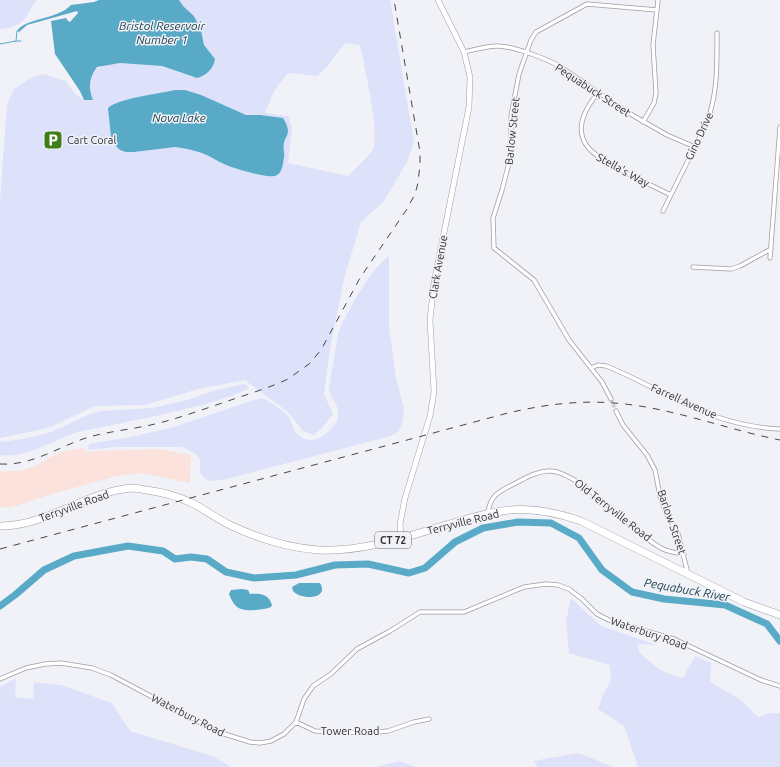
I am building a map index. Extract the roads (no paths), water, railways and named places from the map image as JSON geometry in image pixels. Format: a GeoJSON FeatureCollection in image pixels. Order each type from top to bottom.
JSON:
{"type":"FeatureCollection","features":[{"type":"Feature","properties":{"kind":"highway","name":"Terryville Road"},"geometry":{"type":"LineString","coordinates":[[0,526],[10,526],[30,522],[99,494],[132,488],[163,492],[193,503],[231,526],[271,542],[320,550],[346,550],[381,544],[488,514],[509,510],[532,510],[553,513],[599,529],[744,602],[780,615]]}},
{"type":"Feature","properties":{"kind":"main road","name":"Clark Avenue"},"geometry":{"type":"LineString","coordinates":[[401,538],[400,524],[403,503],[430,416],[434,392],[430,320],[434,283],[468,107],[470,77],[464,52],[438,0]]}},
{"type":"Feature","properties":{"kind":"street"},"geometry":{"type":"LineString","coordinates":[[643,122],[654,103],[656,93],[653,43],[658,0]]}},
{"type":"Feature","properties":{"kind":"street","name":"Barlow Street"},"geometry":{"type":"LineString","coordinates":[[611,399],[602,382],[572,343],[534,280],[494,248],[493,218],[511,155],[511,116],[519,74],[536,32],[587,2],[657,10]]}},
{"type":"Feature","properties":{"kind":"street","name":"Gino Drive"},"geometry":{"type":"LineString","coordinates":[[663,211],[707,122],[713,106],[716,90],[718,33]]}},
{"type":"Feature","properties":{"kind":"street","name":"Pequabuck Street"},"geometry":{"type":"LineString","coordinates":[[464,52],[498,46],[527,53],[558,65],[643,122],[694,147]]}},
{"type":"Feature","properties":{"kind":"street","name":"Stella's Way"},"geometry":{"type":"LineString","coordinates":[[598,93],[587,108],[582,120],[582,134],[588,148],[599,159],[671,195]]}},
{"type":"Feature","properties":{"kind":"street"},"geometry":{"type":"LineString","coordinates":[[770,258],[780,127]]}},
{"type":"Feature","properties":{"kind":"street"},"geometry":{"type":"LineString","coordinates":[[693,267],[731,269],[740,266],[771,249]]}},
{"type":"Feature","properties":{"kind":"street","name":"Farrell Avenue"},"geometry":{"type":"LineString","coordinates":[[591,368],[598,365],[606,366],[702,411],[721,418],[753,426],[780,429]]}},
{"type":"Feature","properties":{"kind":"street","name":"Barlow Street"},"geometry":{"type":"LineString","coordinates":[[616,411],[623,425],[654,466],[657,473],[660,496],[666,513],[678,534],[688,574]]}},
{"type":"Feature","properties":{"kind":"street","name":"Old Terryville Road"},"geometry":{"type":"LineString","coordinates":[[488,514],[489,506],[493,497],[532,474],[549,471],[565,474],[663,549],[684,554]]}},
{"type":"Feature","properties":{"kind":"street","name":"Waterbury Road"},"geometry":{"type":"LineString","coordinates":[[0,679],[26,668],[44,664],[61,664],[92,668],[111,675],[218,732],[250,742],[260,743],[271,741],[284,734],[296,722],[304,699],[313,686],[331,674],[357,649],[390,632],[420,612],[464,612],[524,587],[546,584],[558,585],[569,590],[582,599],[597,614],[611,621],[674,640],[761,680],[780,686]]}},
{"type":"Feature","properties":{"kind":"street","name":"Tower Road"},"geometry":{"type":"LineString","coordinates":[[296,722],[315,731],[368,733],[388,731],[414,722],[429,719]]}},
{"type":"Feature","properties":{"kind":"water","name":"Bristol Reservoir Number 1"},"geometry":{"type":"Polygon","coordinates":[[[99,0],[179,0],[194,16],[201,30],[204,45],[215,59],[213,65],[206,73],[197,78],[162,66],[120,63],[97,67],[92,75],[90,83],[90,91],[93,100],[84,100],[80,91],[55,54],[51,21],[66,18],[70,22],[78,13],[77,11],[27,25],[19,32],[17,31],[27,24],[58,14],[71,5],[99,0]]]}},
{"type":"Feature","properties":{"kind":"water","name":"Nova Lake"},"geometry":{"type":"Polygon","coordinates":[[[175,90],[185,90],[201,95],[246,115],[283,118],[288,129],[288,133],[284,142],[283,164],[279,173],[273,176],[267,176],[251,173],[224,164],[202,153],[182,148],[175,147],[126,152],[120,150],[114,144],[111,137],[108,108],[130,99],[175,90]]]}},
{"type":"Feature","properties":{"kind":"water"},"geometry":{"type":"Polygon","coordinates":[[[299,583],[320,583],[322,589],[321,593],[313,597],[297,594],[293,591],[292,587],[299,583]]]}},
{"type":"Feature","properties":{"kind":"water"},"geometry":{"type":"Polygon","coordinates":[[[231,590],[248,590],[250,594],[261,594],[266,596],[271,601],[271,607],[256,610],[239,608],[236,606],[229,594],[231,590]]]}},
{"type":"Feature","properties":{"kind":"waterway"},"geometry":{"type":"LineString","coordinates":[[0,44],[16,41],[17,31]]}},
{"type":"Feature","properties":{"kind":"waterway"},"geometry":{"type":"LineString","coordinates":[[16,41],[21,41]]}},
{"type":"Feature","properties":{"kind":"waterway","name":"Pequabuck River"},"geometry":{"type":"LineString","coordinates":[[0,606],[44,570],[74,556],[128,546],[163,551],[175,559],[191,557],[207,559],[226,572],[254,578],[296,575],[335,565],[368,564],[409,573],[425,568],[455,542],[483,528],[518,522],[551,523],[579,538],[602,570],[632,592],[664,599],[725,605],[767,624],[780,641]]}},
{"type":"Feature","properties":{"kind":"tunnel"},"geometry":{"type":"LineString","coordinates":[[611,399],[616,411]]}},
{"type":"Feature","properties":{"kind":"railway"},"geometry":{"type":"LineString","coordinates":[[0,464],[12,464],[35,459],[89,437],[164,422],[266,388],[288,379],[309,364],[321,350],[360,278],[407,209],[415,194],[418,183],[420,152],[394,0]]}},
{"type":"Feature","properties":{"kind":"railway"},"geometry":{"type":"LineString","coordinates":[[0,549],[508,413],[547,406],[587,402],[635,405],[780,440]]}},
{"type":"Feature","properties":{"kind":"place","name":"Cart Coral"},"geometry":{"type":"Point","coordinates":[53,140]}}]}
